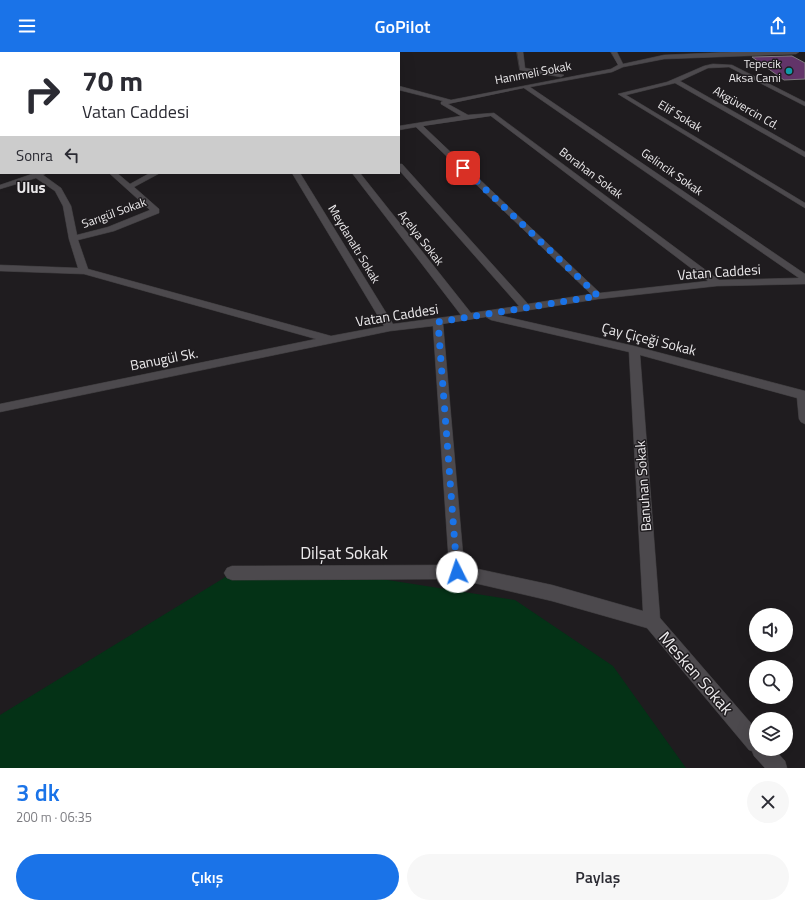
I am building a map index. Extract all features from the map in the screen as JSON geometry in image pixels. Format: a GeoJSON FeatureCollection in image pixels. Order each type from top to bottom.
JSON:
{"type":"FeatureCollection","features":[{"type":"Feature","properties":{"kind":"street"},"geometry":{"type":"LineString","coordinates":[[520,52],[522,69],[570,77]]}},
{"type":"Feature","properties":{"kind":"street"},"geometry":{"type":"LineString","coordinates":[[614,52],[621,66]]}},
{"type":"Feature","properties":{"kind":"street","name":"Hanımeli Sokak"},"geometry":{"type":"LineString","coordinates":[[400,88],[446,102],[612,70],[621,66],[664,57],[692,53],[797,53]]}},
{"type":"Feature","properties":{"kind":"street","name":"Elif Sokak"},"geometry":{"type":"LineString","coordinates":[[805,104],[730,66],[708,66],[675,81],[621,94],[805,206]]}},
{"type":"Feature","properties":{"kind":"street","name":"Akgüvercin Cd."},"geometry":{"type":"LineString","coordinates":[[675,81],[805,155]]}},
{"type":"Feature","properties":{"kind":"street","name":"Gelincik Sokak"},"geometry":{"type":"LineString","coordinates":[[525,86],[805,278]]}},
{"type":"Feature","properties":{"kind":"street"},"geometry":{"type":"LineString","coordinates":[[446,102],[467,117]]}},
{"type":"Feature","properties":{"kind":"street","name":"Borahan Sokak"},"geometry":{"type":"LineString","coordinates":[[467,117],[492,114],[717,283]]}},
{"type":"Feature","properties":{"kind":"street"},"geometry":{"type":"LineString","coordinates":[[400,128],[467,117]]}},
{"type":"Feature","properties":{"kind":"street"},"geometry":{"type":"LineString","coordinates":[[418,125],[598,296]]}},
{"type":"Feature","properties":{"kind":"street"},"geometry":{"type":"LineString","coordinates":[[400,167],[526,308]]}},
{"type":"Feature","properties":{"kind":"street"},"geometry":{"type":"LineString","coordinates":[[0,187],[39,174],[58,190],[67,206],[73,240],[84,271]]}},
{"type":"Feature","properties":{"kind":"street","name":"Sarıgül Sokak"},"geometry":{"type":"LineString","coordinates":[[73,240],[111,229],[156,211],[114,174]]}},
{"type":"Feature","properties":{"kind":"street"},"geometry":{"type":"LineString","coordinates":[[129,187],[154,174]]}},
{"type":"Feature","properties":{"kind":"street","name":"Meydanaltı Sokak"},"geometry":{"type":"LineString","coordinates":[[297,174],[390,328]]}},
{"type":"Feature","properties":{"kind":"street","name":"Açelya Sokak"},"geometry":{"type":"LineString","coordinates":[[357,174],[468,317]]}},
{"type":"Feature","properties":{"kind":"street","name":"Vatan Caddesi"},"geometry":{"type":"LineString","coordinates":[[0,268],[84,271],[334,341],[390,328],[484,315],[598,296],[717,283],[805,281]]}},
{"type":"Feature","properties":{"kind":"street","name":"Çay Çiçeği Sokak"},"geometry":{"type":"LineString","coordinates":[[484,315],[634,350],[804,396]]}},
{"type":"Feature","properties":{"kind":"street"},"geometry":{"type":"LineString","coordinates":[[438,322],[457,572]]}},
{"type":"Feature","properties":{"kind":"street","name":"Banugül Sk."},"geometry":{"type":"LineString","coordinates":[[0,408],[43,398],[334,341]]}},
{"type":"Feature","properties":{"kind":"street","name":"Banuhan Sokak"},"geometry":{"type":"LineString","coordinates":[[634,350],[652,621]]}},
{"type":"Feature","properties":{"kind":"street"},"geometry":{"type":"LineString","coordinates":[[804,396],[805,419]]}},
{"type":"Feature","properties":{"kind":"street","name":"Dilşat Sokak"},"geometry":{"type":"LineString","coordinates":[[232,573],[457,572],[552,593],[652,621]]}},
{"type":"Feature","properties":{"kind":"street","name":"Mesken Sokak"},"geometry":{"type":"LineString","coordinates":[[652,621],[749,735]]}},
{"type":"Feature","properties":{"kind":"street"},"geometry":{"type":"LineString","coordinates":[[767,756],[778,768]]}},
{"type":"Feature","properties":{"kind":"green space"},"geometry":{"type":"Polygon","coordinates":[[[232,573],[356,575],[515,600],[613,666],[686,768],[0,768],[0,715],[232,573]]]}},
{"type":"Feature","properties":{"kind":"building","name":"Tepecik Aksa Cami"},"geometry":{"type":"Polygon","coordinates":[[[792,56],[805,63],[805,79],[784,80],[752,57],[792,56]]]}},
{"type":"Feature","properties":{"kind":"place","name":"Tepecik Aksa Cami"},"geometry":{"type":"Point","coordinates":[789,71]}},
{"type":"Feature","properties":{"kind":"district","name":"Ulus"},"geometry":{"type":"Point","coordinates":[31,188]}},
{"type":"Feature","properties":{"kind":"route"},"geometry":{"type":"LineString","coordinates":[[457,572],[438,322],[598,296],[463,168]]}}]}
